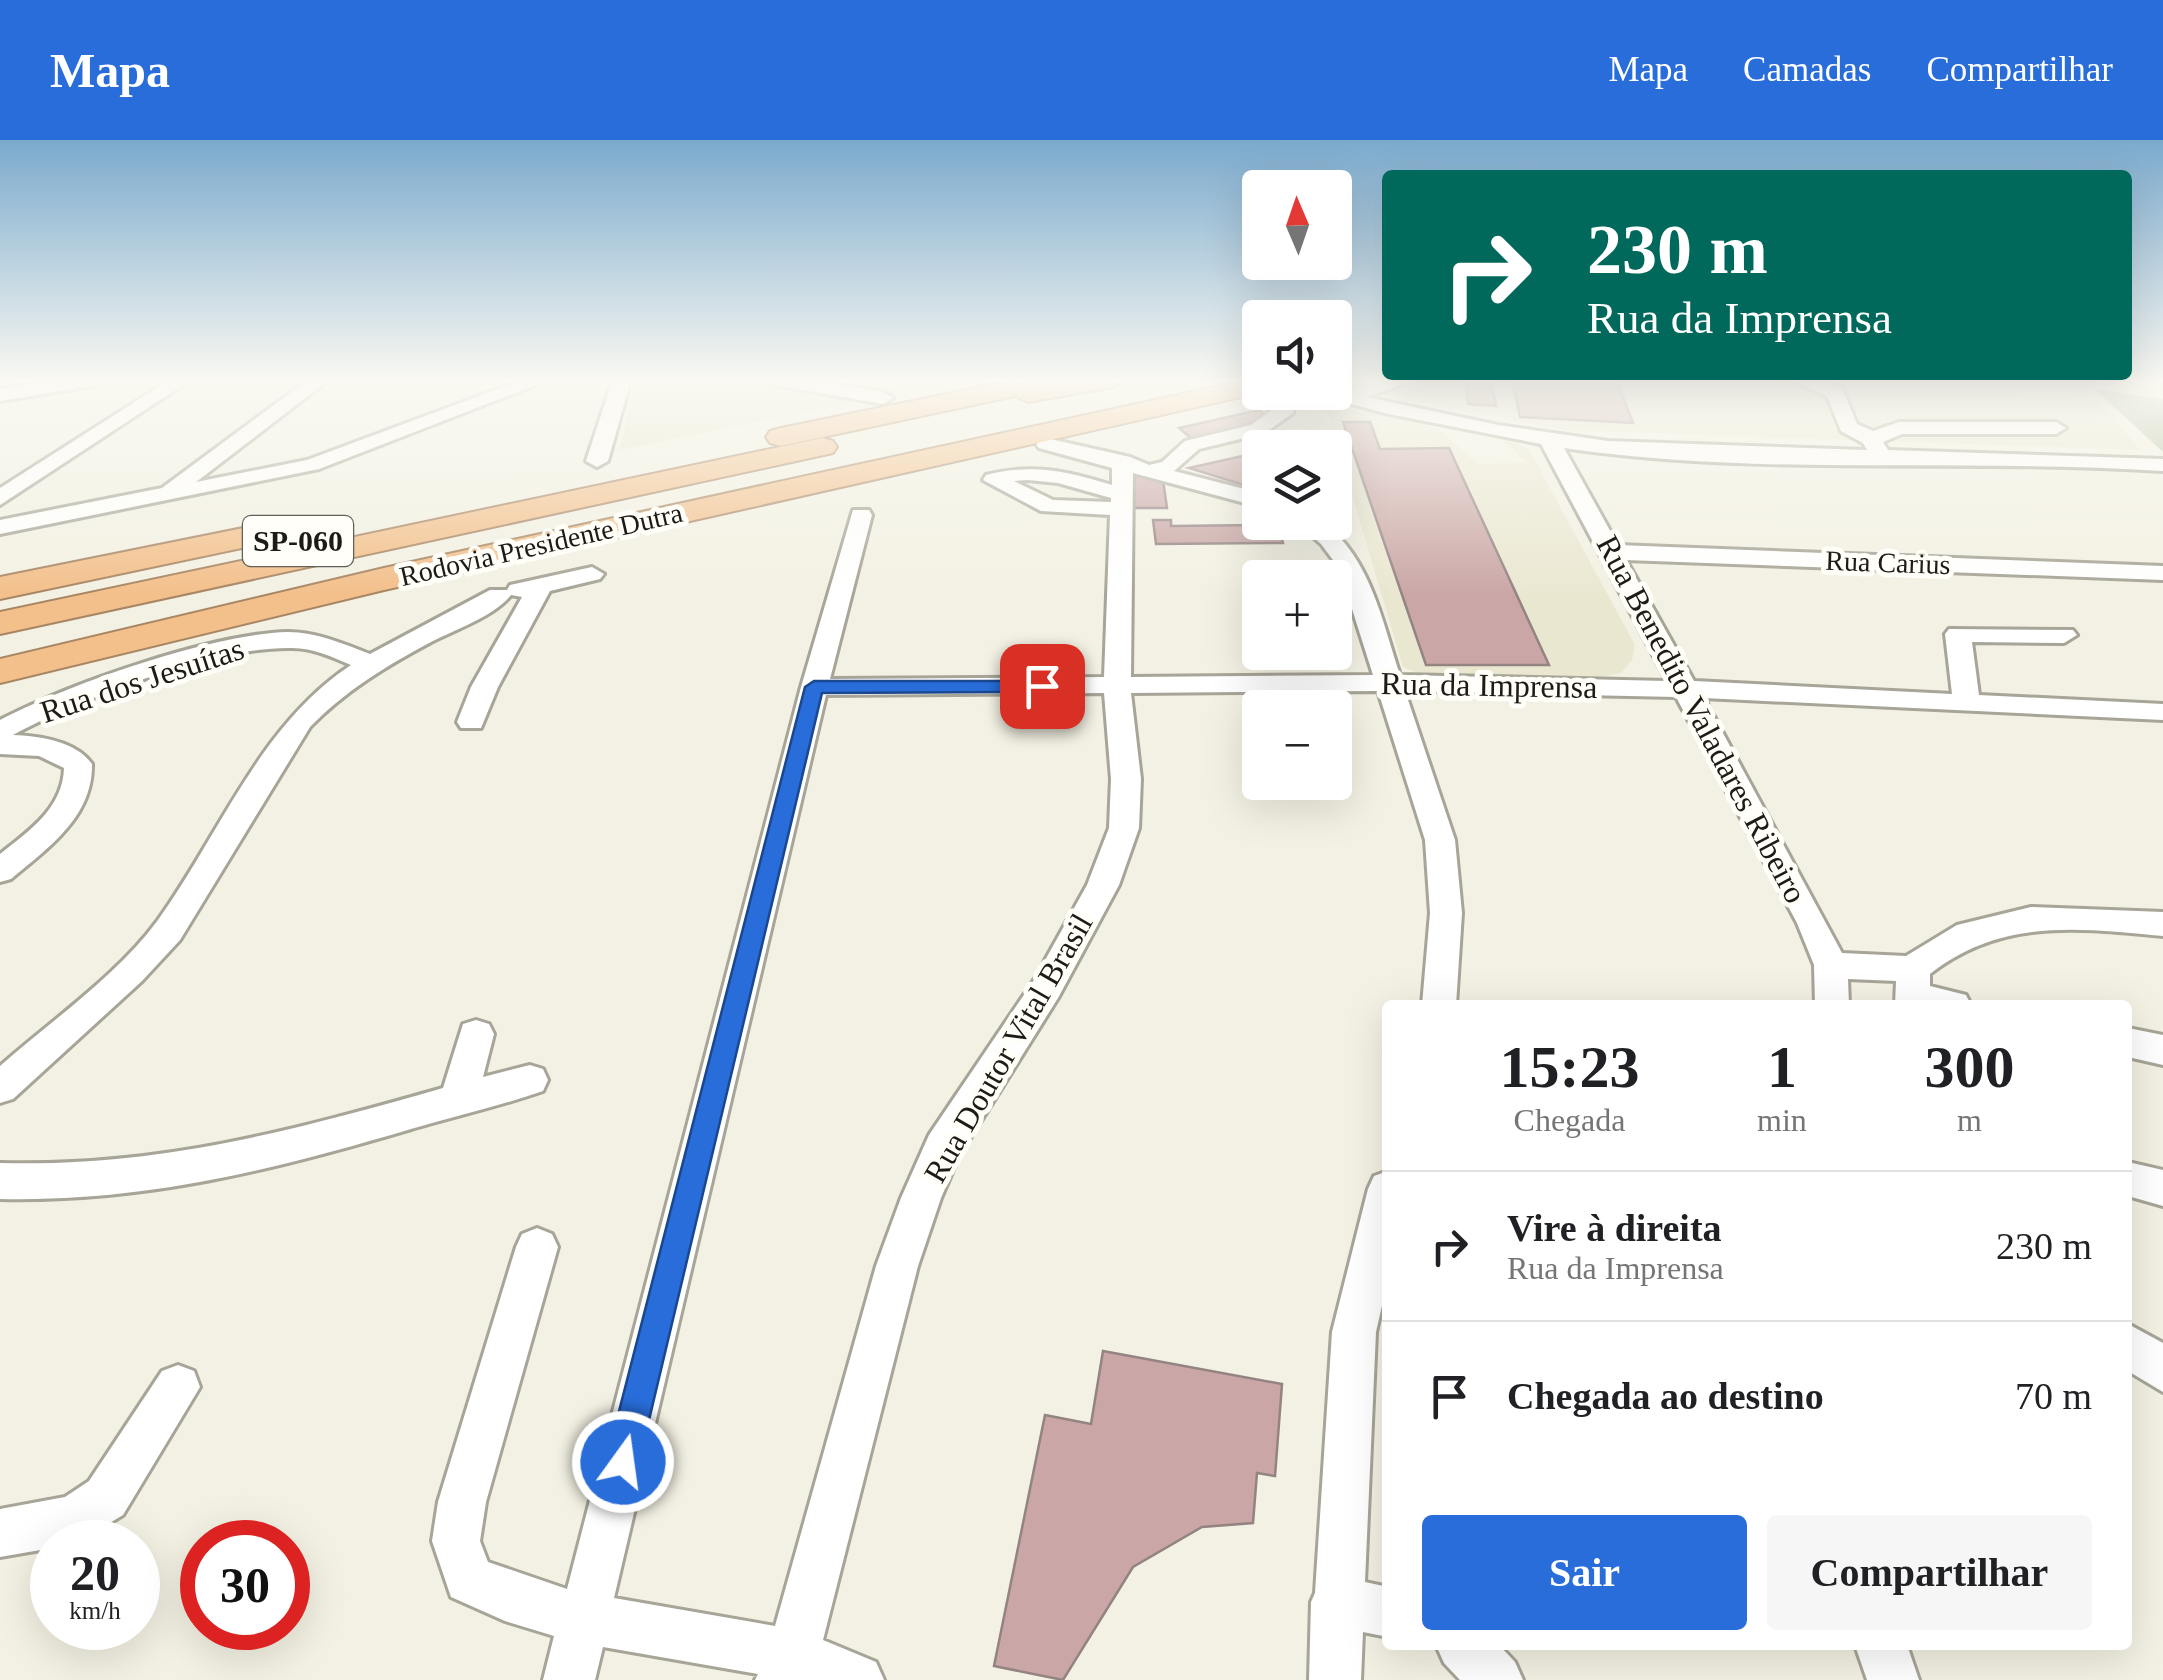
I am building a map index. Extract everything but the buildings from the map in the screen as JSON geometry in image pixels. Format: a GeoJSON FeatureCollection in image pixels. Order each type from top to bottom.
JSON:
{"type":"FeatureCollection","features":[{"type":"Feature","properties":{"kind":"highway"},"geometry":{"type":"LineString","coordinates":[[324,522],[666,451]]}},
{"type":"Feature","properties":{"kind":"highway","name":"SP-060"},"geometry":{"type":"LineString","coordinates":[[0,605],[689,451]]}},
{"type":"Feature","properties":{"kind":"highway"},"geometry":{"type":"LineString","coordinates":[[596,469],[657,470],[753,451]]}},
{"type":"Feature","properties":{"kind":"highway","name":"Rodovia Presidente Dutra"},"geometry":{"type":"LineString","coordinates":[[0,624],[804,451]]}},
{"type":"Feature","properties":{"kind":"highway","name":"Rodovia Presidente Dutra"},"geometry":{"type":"LineString","coordinates":[[0,640],[867,451]]}},
{"type":"Feature","properties":{"kind":"highway","name":"Rodovia Presidente Dutra"},"geometry":{"type":"LineString","coordinates":[[0,672],[384,578],[959,451]]}},
{"type":"Feature","properties":{"kind":"highway"},"geometry":{"type":"LineString","coordinates":[[844,476],[866,476],[1007,451]]}},
{"type":"Feature","properties":{"kind":"highway"},"geometry":{"type":"LineString","coordinates":[[1068,451],[1112,465],[1143,451]]}},
{"type":"Feature","properties":{"kind":"highway"},"geometry":{"type":"LineString","coordinates":[[0,588],[287,529]]}},
{"type":"Feature","properties":{"kind":"highway"},"geometry":{"type":"LineString","coordinates":[[0,683],[350,596],[384,578]]}},
{"type":"Feature","properties":{"kind":"street"},"geometry":{"type":"LineString","coordinates":[[0,498],[72,451]]}},
{"type":"Feature","properties":{"kind":"street"},"geometry":{"type":"LineString","coordinates":[[163,495],[223,451]]}},
{"type":"Feature","properties":{"kind":"street"},"geometry":{"type":"LineString","coordinates":[[0,527],[278,473],[354,451]]}},
{"type":"Feature","properties":{"kind":"street"},"geometry":{"type":"LineString","coordinates":[[596,469],[601,451]]}},
{"type":"Feature","properties":{"kind":"street"},"geometry":{"type":"LineString","coordinates":[[1112,465],[1113,451]]}},
{"type":"Feature","properties":{"kind":"street"},"geometry":{"type":"LineString","coordinates":[[1186,451],[1169,466],[1112,465],[1017,472],[980,486],[981,492],[1021,516],[1049,506],[1112,465],[1242,496]]}},
{"type":"Feature","properties":{"kind":"street","name":"Rua Benedito Valadares Ribeiro"},"geometry":{"type":"LineString","coordinates":[[1555,451],[1797,892],[1831,965],[1832,1000]]}},
{"type":"Feature","properties":{"kind":"street"},"geometry":{"type":"LineString","coordinates":[[1679,451],[1745,451]]}},
{"type":"Feature","properties":{"kind":"street"},"geometry":{"type":"LineString","coordinates":[[1919,451],[2163,465]]}},
{"type":"Feature","properties":{"kind":"street","name":"Rua Doutor Vital Brasil"},"geometry":{"type":"LineString","coordinates":[[787,1668],[897,1266],[921,1198],[943,1147],[1046,989],[1093,902],[1124,828],[1126,778],[1117,686],[1112,465]]}},
{"type":"Feature","properties":{"kind":"street"},"geometry":{"type":"LineString","coordinates":[[569,1680],[860,515]]}},
{"type":"Feature","properties":{"kind":"street"},"geometry":{"type":"LineString","coordinates":[[1332,540],[1343,552],[1392,684],[1440,840],[1446,913],[1439,1000]]}},
{"type":"Feature","properties":{"kind":"street","name":"Rua Carius"},"geometry":{"type":"LineString","coordinates":[[1612,552],[2163,573]]}},
{"type":"Feature","properties":{"kind":"street"},"geometry":{"type":"LineString","coordinates":[[442,606],[592,574]]}},
{"type":"Feature","properties":{"kind":"street"},"geometry":{"type":"LineString","coordinates":[[470,722],[482,688],[526,617],[540,585]]}},
{"type":"Feature","properties":{"kind":"street"},"geometry":{"type":"LineString","coordinates":[[0,1088],[130,972],[168,931],[298,722],[333,686],[500,595]]}},
{"type":"Feature","properties":{"kind":"street"},"geometry":{"type":"LineString","coordinates":[[1966,702],[1958,634],[2064,635]]}},
{"type":"Feature","properties":{"kind":"street","name":"Rua dos Jesuítas"},"geometry":{"type":"LineString","coordinates":[[0,730],[38,711],[202,657],[288,640],[313,643],[370,664]]}},
{"type":"Feature","properties":{"kind":"street","name":"Rua da Imprensa"},"geometry":{"type":"LineString","coordinates":[[814,687],[1392,684],[1683,688],[2163,712]]}},
{"type":"Feature","properties":{"kind":"street"},"geometry":{"type":"LineString","coordinates":[[0,745],[36,746],[64,753],[78,764],[81,782],[59,816],[0,871]]}},
{"type":"Feature","properties":{"kind":"street"},"geometry":{"type":"LineString","coordinates":[[1912,990],[1932,951],[1966,932],[2022,920],[2072,916],[2163,924]]}},
{"type":"Feature","properties":{"kind":"street"},"geometry":{"type":"LineString","coordinates":[[1831,965],[1940,1000]]}},
{"type":"Feature","properties":{"kind":"street"},"geometry":{"type":"LineString","coordinates":[[460,1098],[476,1034]]}},
{"type":"Feature","properties":{"kind":"street"},"geometry":{"type":"LineString","coordinates":[[2132,1044],[2163,1050]]}},
{"type":"Feature","properties":{"kind":"street"},"geometry":{"type":"LineString","coordinates":[[0,1181],[90,1182],[227,1162],[311,1143],[530,1080]]}},
{"type":"Feature","properties":{"kind":"street"},"geometry":{"type":"LineString","coordinates":[[2132,1181],[2163,1188]]}},
{"type":"Feature","properties":{"kind":"street"},"geometry":{"type":"LineString","coordinates":[[1335,1680],[1336,1602],[1354,1332],[1382,1214]]}},
{"type":"Feature","properties":{"kind":"street"},"geometry":{"type":"LineString","coordinates":[[537,1246],[462,1502],[456,1541],[469,1579],[494,1593],[787,1668],[858,1680]]}},
{"type":"Feature","properties":{"kind":"street"},"geometry":{"type":"LineString","coordinates":[[2132,1343],[2163,1348]]}},
{"type":"Feature","properties":{"kind":"street"},"geometry":{"type":"LineString","coordinates":[[2132,1345],[2163,1370]]}},
{"type":"Feature","properties":{"kind":"street"},"geometry":{"type":"LineString","coordinates":[[0,1533],[74,1520],[106,1498],[178,1387]]}},
{"type":"Feature","properties":{"kind":"street"},"geometry":{"type":"LineString","coordinates":[[1336,1602],[1382,1611]]}},
{"type":"Feature","properties":{"kind":"street"},"geometry":{"type":"LineString","coordinates":[[1467,1650],[1497,1680]]}},
{"type":"Feature","properties":{"kind":"street"},"geometry":{"type":"LineString","coordinates":[[1883,1650],[1893,1680]]}},
{"type":"Feature","properties":{"kind":"shaded area"},"geometry":{"type":"Polygon","coordinates":[[[1352,451],[1463,451],[1478,464],[1526,463],[1514,451],[1530,451],[1635,645],[1632,660],[1621,673],[1601,677],[1425,676],[1403,667],[1352,494],[1352,451]]]}},
{"type":"Feature","properties":{"kind":"route"},"geometry":{"type":"LineString","coordinates":[[623,1462],[814,687],[1042,686]]}}]}
